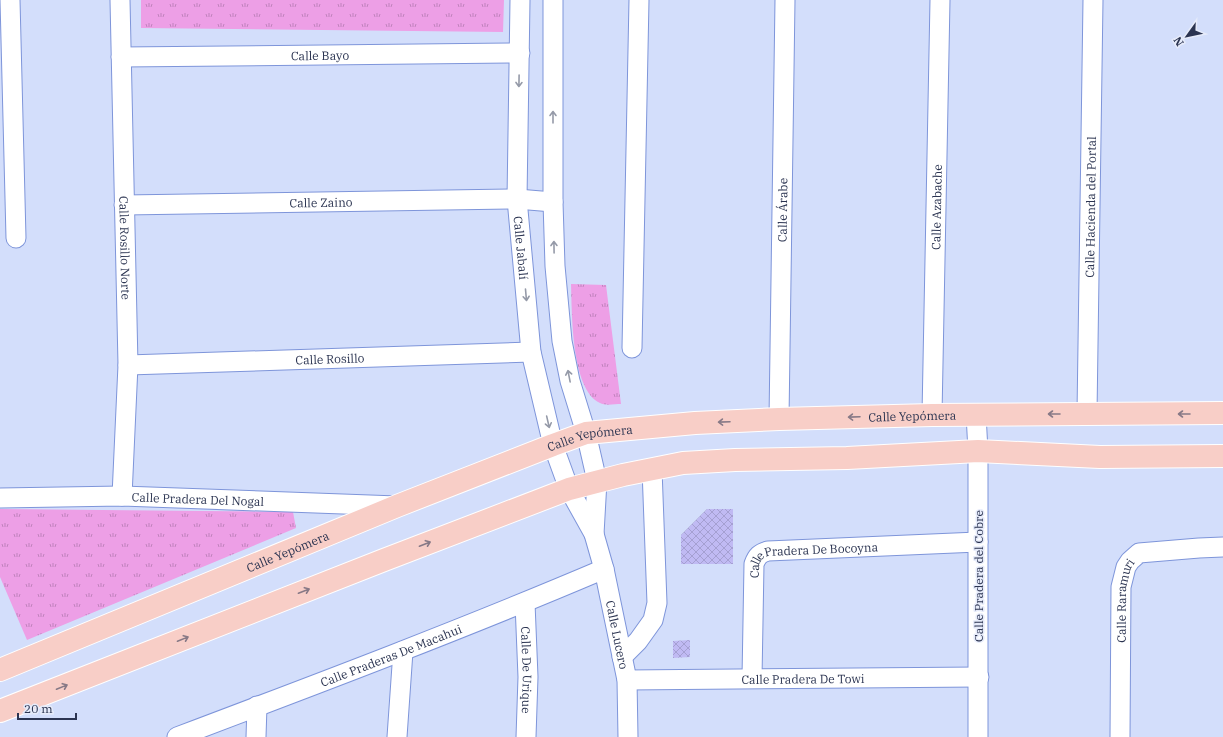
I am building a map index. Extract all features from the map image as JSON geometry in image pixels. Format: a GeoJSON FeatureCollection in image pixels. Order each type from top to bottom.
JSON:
{"type":"FeatureCollection","features":[{"type":"Feature","properties":{"kind":"main road","name":"Calle Yepómera"},"geometry":{"type":"LineString","coordinates":[[0,670],[397,506],[586,433],[695,423],[779,419],[976,414],[1223,413]]}},
{"type":"Feature","properties":{"kind":"main road"},"geometry":{"type":"LineString","coordinates":[[0,711],[569,489],[597,481],[652,469],[683,463],[736,460],[847,458],[978,451],[1100,457],[1223,456]]}},
{"type":"Feature","properties":{"kind":"street"},"geometry":{"type":"LineString","coordinates":[[10,0],[6,56],[16,238]]}},
{"type":"Feature","properties":{"kind":"street","name":"Calle Rosillo Norte"},"geometry":{"type":"LineString","coordinates":[[120,0],[128,365],[122,496]]}},
{"type":"Feature","properties":{"kind":"street","name":"Calle Jabalí"},"geometry":{"type":"LineString","coordinates":[[520,0],[517,199],[531,352],[553,445],[569,489]]}},
{"type":"Feature","properties":{"kind":"street"},"geometry":{"type":"LineString","coordinates":[[553,0],[553,202],[555,266],[562,341],[570,381],[586,433],[597,481]]}},
{"type":"Feature","properties":{"kind":"street"},"geometry":{"type":"LineString","coordinates":[[632,348],[639,0]]}},
{"type":"Feature","properties":{"kind":"street","name":"Calle Árabe"},"geometry":{"type":"LineString","coordinates":[[779,419],[785,0]]}},
{"type":"Feature","properties":{"kind":"street","name":"Calle Azabache"},"geometry":{"type":"LineString","coordinates":[[932,415],[940,0]]}},
{"type":"Feature","properties":{"kind":"street","name":"Calle Hacienda del Portal"},"geometry":{"type":"LineString","coordinates":[[1087,414],[1093,0]]}},
{"type":"Feature","properties":{"kind":"street","name":"Calle Bayo"},"geometry":{"type":"LineString","coordinates":[[121,57],[520,53]]}},
{"type":"Feature","properties":{"kind":"street","name":"Calle Zaino"},"geometry":{"type":"LineString","coordinates":[[124,205],[517,199],[553,202]]}},
{"type":"Feature","properties":{"kind":"street","name":"Calle Rosillo"},"geometry":{"type":"LineString","coordinates":[[128,365],[531,352]]}},
{"type":"Feature","properties":{"kind":"street","name":"Calle Pradera del Cobre"},"geometry":{"type":"LineString","coordinates":[[976,414],[978,451],[978,737]]}},
{"type":"Feature","properties":{"kind":"street"},"geometry":{"type":"LineString","coordinates":[[622,657],[638,641],[654,620],[657,603],[652,469]]}},
{"type":"Feature","properties":{"kind":"street","name":"Calle Lucero"},"geometry":{"type":"LineString","coordinates":[[594,534],[597,481]]}},
{"type":"Feature","properties":{"kind":"street","name":"Calle Lucero"},"geometry":{"type":"LineString","coordinates":[[569,489],[594,534],[604,569],[627,680],[628,737]]}},
{"type":"Feature","properties":{"kind":"street","name":"Calle Pradera Del Nogal"},"geometry":{"type":"LineString","coordinates":[[0,498],[122,496],[397,506]]}},
{"type":"Feature","properties":{"kind":"street","name":"Calle Pradera De Bocoyna"},"geometry":{"type":"LineString","coordinates":[[752,678],[754,564],[757,557],[762,553],[768,551],[978,542]]}},
{"type":"Feature","properties":{"kind":"street","name":"Calle Raramuri"},"geometry":{"type":"LineString","coordinates":[[1120,737],[1121,587],[1126,568],[1130,561],[1139,553],[1223,547]]}},
{"type":"Feature","properties":{"kind":"street","name":"Calle Praderas De Macahui"},"geometry":{"type":"LineString","coordinates":[[177,737],[525,603],[604,569]]}},
{"type":"Feature","properties":{"kind":"street","name":"Calle De Urique"},"geometry":{"type":"LineString","coordinates":[[525,603],[528,677],[526,737]]}},
{"type":"Feature","properties":{"kind":"street"},"geometry":{"type":"LineString","coordinates":[[397,737],[403,651]]}},
{"type":"Feature","properties":{"kind":"street","name":"Calle Pradera De Towi"},"geometry":{"type":"LineString","coordinates":[[627,680],[979,677]]}},
{"type":"Feature","properties":{"kind":"street"},"geometry":{"type":"LineString","coordinates":[[256,737],[258,706]]}},
{"type":"Feature","properties":{"kind":"green space"},"geometry":{"type":"Polygon","coordinates":[[[141,0],[504,0],[503,32],[141,28],[141,0]]]}},
{"type":"Feature","properties":{"kind":"green space"},"geometry":{"type":"Polygon","coordinates":[[[571,284],[606,285],[621,404],[607,405],[600,403],[590,395],[583,383],[578,367],[575,349],[571,284]]]}},
{"type":"Feature","properties":{"kind":"green space"},"geometry":{"type":"Polygon","coordinates":[[[0,509],[293,512],[296,528],[27,640],[0,577],[0,509]]]}},
{"type":"Feature","properties":{"kind":"building"},"geometry":{"type":"Polygon","coordinates":[[[707,509],[733,509],[733,564],[681,564],[681,535],[707,509]]]}},
{"type":"Feature","properties":{"kind":"building"},"geometry":{"type":"Polygon","coordinates":[[[690,640],[690,657],[673,658],[673,641],[690,640]]]}}]}
